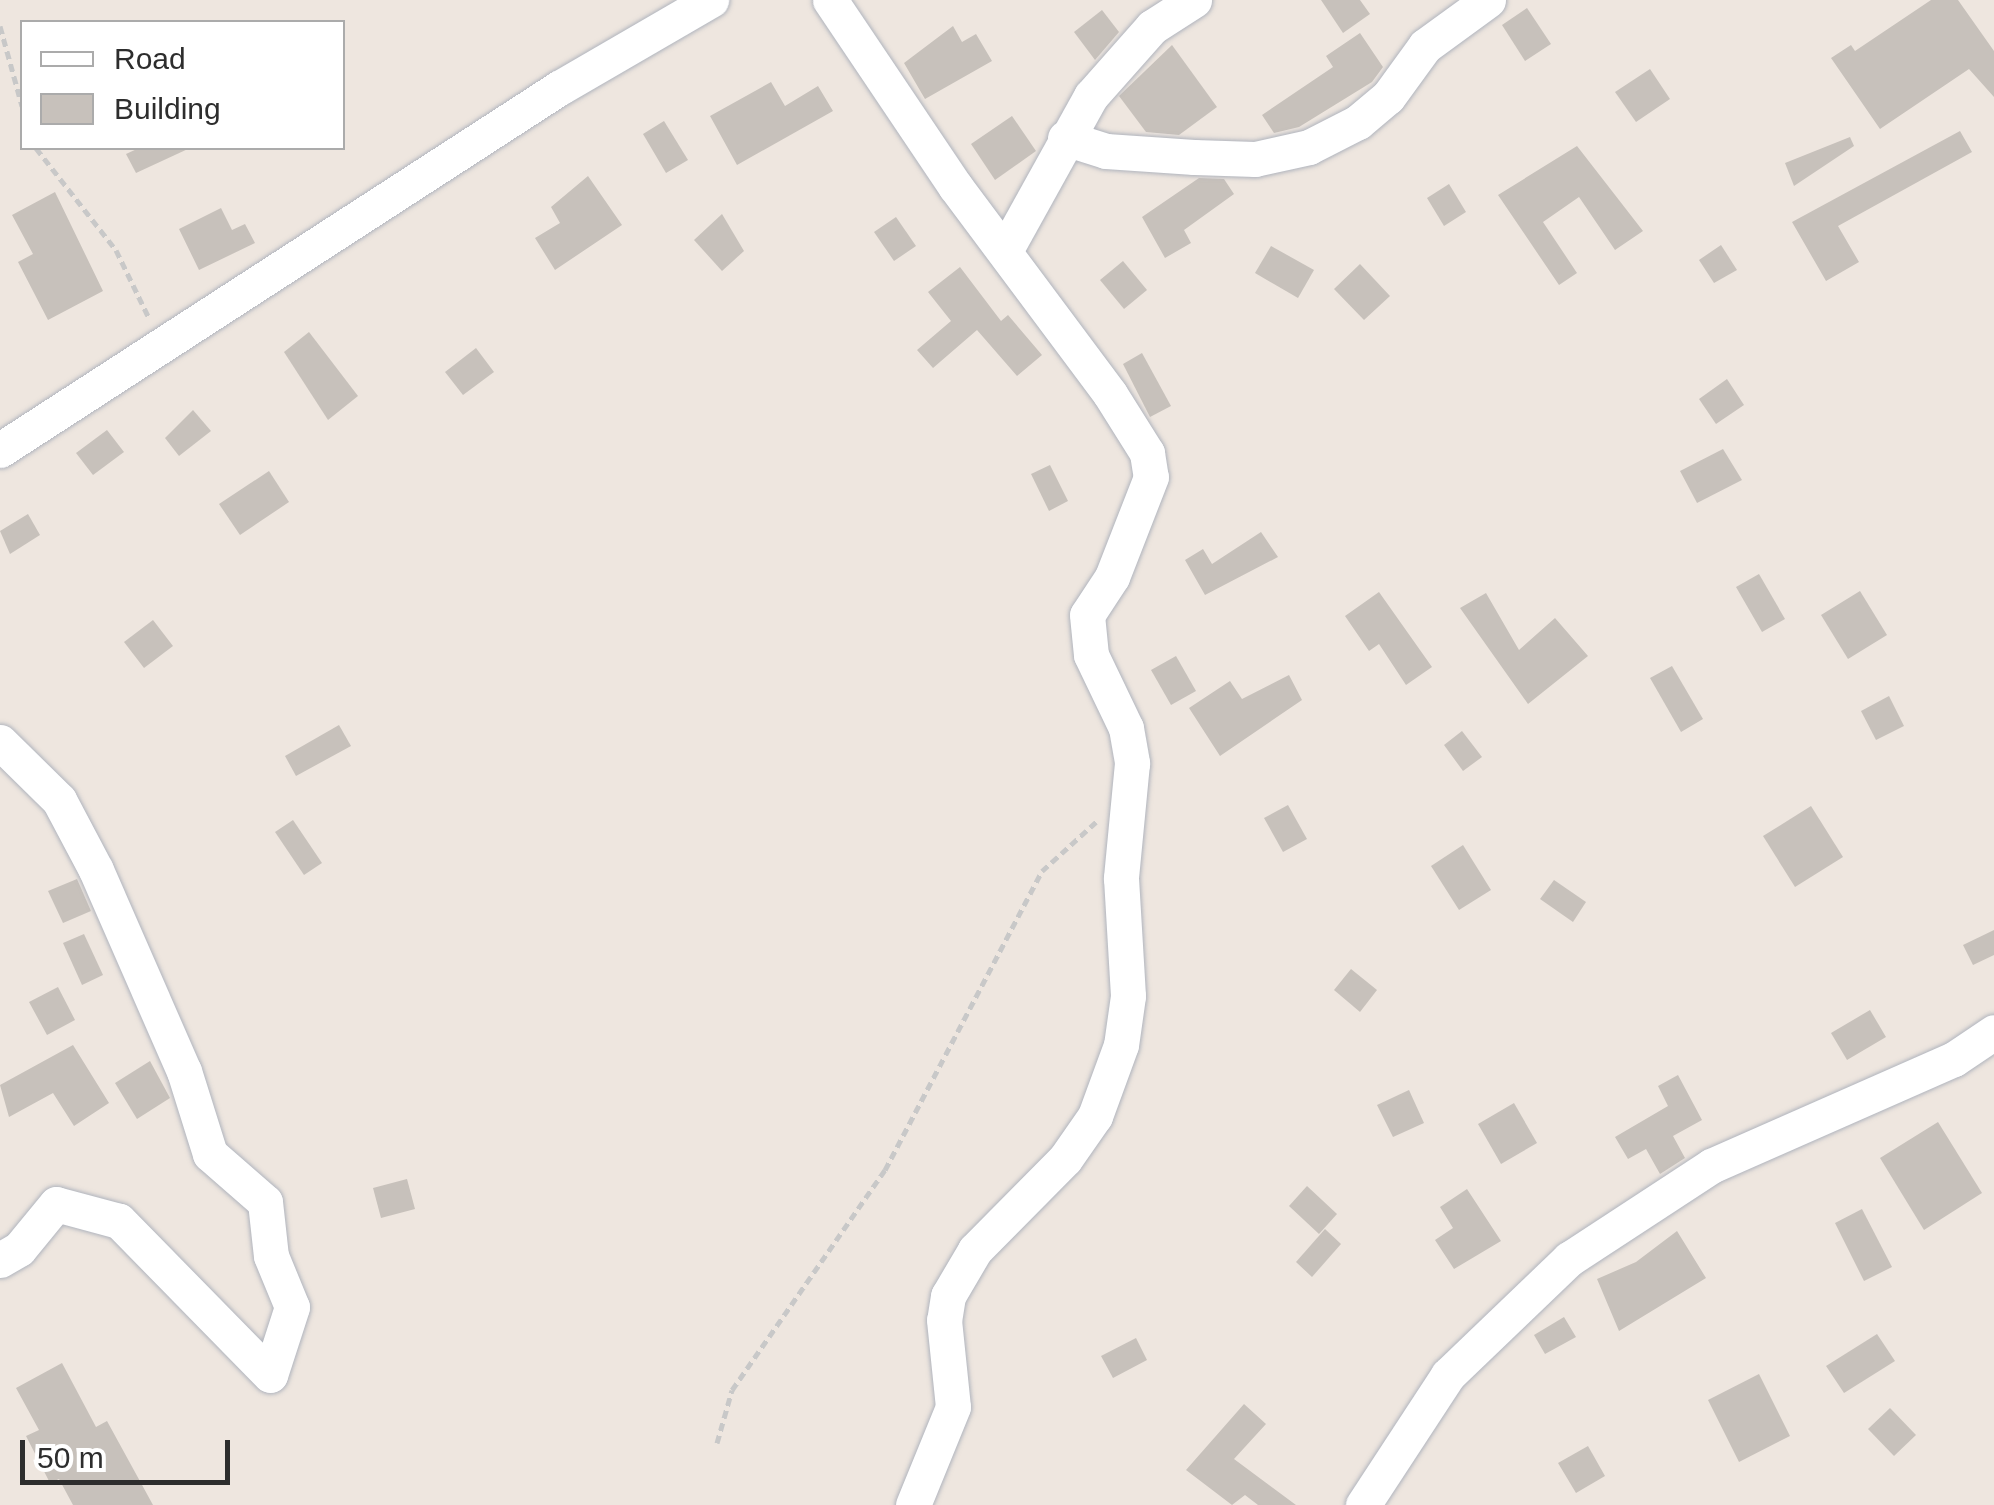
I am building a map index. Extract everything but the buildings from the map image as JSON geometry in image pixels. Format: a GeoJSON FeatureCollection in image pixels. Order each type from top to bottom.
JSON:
{"type":"FeatureCollection","features":[{"type":"Feature","properties":{"kind":"street"},"geometry":{"type":"LineString","coordinates":[[0,450],[559,88],[712,0]]}},
{"type":"Feature","properties":{"kind":"street"},"geometry":{"type":"LineString","coordinates":[[830,0],[1127,419],[1150,468],[1118,564],[1087,615],[1091,655],[1130,738],[1121,878],[1128,996],[1121,1045],[1094,1116],[1064,1159],[975,1250],[948,1296],[953,1407],[913,1505]]}},
{"type":"Feature","properties":{"kind":"street"},"geometry":{"type":"LineString","coordinates":[[1006,251],[1065,138],[1126,53],[1194,0]]}},
{"type":"Feature","properties":{"kind":"street"},"geometry":{"type":"LineString","coordinates":[[1065,138],[1106,151],[1194,158],[1255,159],[1310,147],[1358,122],[1388,97],[1425,46],[1488,0]]}},
{"type":"Feature","properties":{"kind":"street"},"geometry":{"type":"LineString","coordinates":[[0,742],[59,800],[96,870],[184,1071],[210,1154],[265,1202],[272,1256],[292,1307],[270,1375],[119,1221],[56,1204],[19,1248],[0,1260]]}},
{"type":"Feature","properties":{"kind":"street"},"geometry":{"type":"LineString","coordinates":[[1363,1505],[1448,1375],[1568,1258],[1710,1166],[1954,1058],[1994,1032]]}},
{"type":"Feature","properties":{"kind":"path"},"geometry":{"type":"LineString","coordinates":[[0,26],[20,99]]}},
{"type":"Feature","properties":{"kind":"path"},"geometry":{"type":"LineString","coordinates":[[38,150],[116,250],[161,348]]}},
{"type":"Feature","properties":{"kind":"path"},"geometry":{"type":"LineString","coordinates":[[717,1443],[732,1390],[885,1170],[1042,871],[1128,794]]}}]}
